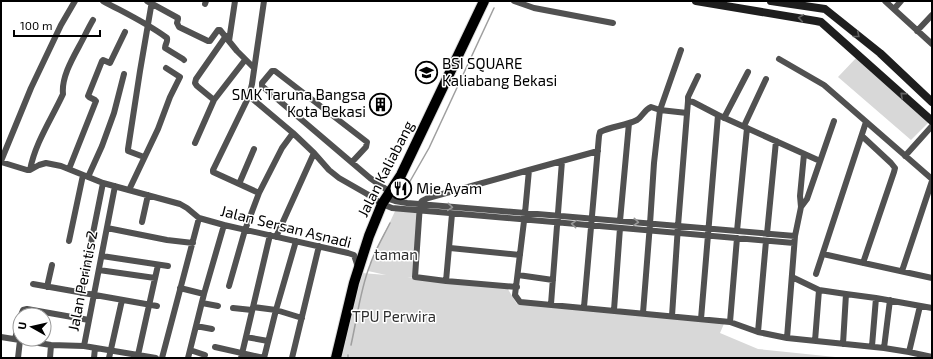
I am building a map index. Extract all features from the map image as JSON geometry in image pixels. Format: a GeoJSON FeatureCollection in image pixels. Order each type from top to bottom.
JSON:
{"type":"FeatureCollection","features":[{"type":"Feature","properties":{"kind":"main road","name":"Jalan Kaliabang"},"geometry":{"type":"LineString","coordinates":[[336,358],[354,283],[369,236],[389,201],[400,175],[484,1]]}},
{"type":"Feature","properties":{"kind":"street"},"geometry":{"type":"LineString","coordinates":[[75,1],[61,25],[31,88],[1,161],[22,169],[30,170],[46,163],[61,166],[103,183],[180,204],[199,218],[162,358]]}},
{"type":"Feature","properties":{"kind":"street"},"geometry":{"type":"LineString","coordinates":[[103,1],[148,25],[167,38],[168,41],[165,48],[184,60]]}},
{"type":"Feature","properties":{"kind":"street"},"geometry":{"type":"LineString","coordinates":[[214,100],[197,86],[196,81],[228,39],[235,1]]}},
{"type":"Feature","properties":{"kind":"street"},"geometry":{"type":"LineString","coordinates":[[259,193],[213,172],[212,170],[249,96],[264,1]]}},
{"type":"Feature","properties":{"kind":"street"},"geometry":{"type":"LineString","coordinates":[[514,1],[534,8],[613,23]]}},
{"type":"Feature","properties":{"kind":"street"},"geometry":{"type":"LineString","coordinates":[[696,1],[824,16],[880,53],[932,102]]}},
{"type":"Feature","properties":{"kind":"street"},"geometry":{"type":"LineString","coordinates":[[771,1],[824,9],[823,23],[932,121]]}},
{"type":"Feature","properties":{"kind":"street"},"geometry":{"type":"LineString","coordinates":[[885,1],[932,44]]}},
{"type":"Feature","properties":{"kind":"street"},"geometry":{"type":"LineString","coordinates":[[894,9],[901,1]]}},
{"type":"Feature","properties":{"kind":"street"},"geometry":{"type":"LineString","coordinates":[[144,157],[128,151],[128,149],[148,25],[150,2],[178,18],[177,23],[179,27],[208,41],[210,41],[219,30],[245,60],[254,68]]}},
{"type":"Feature","properties":{"kind":"street"},"geometry":{"type":"LineString","coordinates":[[917,31],[932,15]]}},
{"type":"Feature","properties":{"kind":"street"},"geometry":{"type":"LineString","coordinates":[[30,170],[42,136],[63,94],[64,79],[93,20]]}},
{"type":"Feature","properties":{"kind":"street"},"geometry":{"type":"LineString","coordinates":[[69,169],[96,101],[88,96],[102,61],[103,60],[110,63],[125,32]]}},
{"type":"Feature","properties":{"kind":"street"},"geometry":{"type":"LineString","coordinates":[[643,313],[654,163],[660,110],[681,50]]}},
{"type":"Feature","properties":{"kind":"street"},"geometry":{"type":"LineString","coordinates":[[779,59],[824,85],[932,180],[902,271]]}},
{"type":"Feature","properties":{"kind":"street"},"geometry":{"type":"LineString","coordinates":[[195,143],[214,100],[245,60]]}},
{"type":"Feature","properties":{"kind":"street"},"geometry":{"type":"LineString","coordinates":[[129,190],[180,77],[166,68]]}},
{"type":"Feature","properties":{"kind":"street"},"geometry":{"type":"LineString","coordinates":[[352,162],[366,147],[367,142],[275,70],[272,71],[262,83],[262,86],[375,182],[389,201]]}},
{"type":"Feature","properties":{"kind":"street"},"geometry":{"type":"LineString","coordinates":[[701,319],[721,116],[748,72]]}},
{"type":"Feature","properties":{"kind":"street"},"geometry":{"type":"LineString","coordinates":[[69,241],[86,176],[102,146],[114,113],[124,74]]}},
{"type":"Feature","properties":{"kind":"street"},"geometry":{"type":"LineString","coordinates":[[672,316],[688,97],[698,76]]}},
{"type":"Feature","properties":{"kind":"street"},"geometry":{"type":"LineString","coordinates":[[737,231],[745,127],[766,78]]}},
{"type":"Feature","properties":{"kind":"street"},"geometry":{"type":"LineString","coordinates":[[249,96],[314,153],[329,170],[339,178],[367,194],[407,206],[525,213],[795,236]]}},
{"type":"Feature","properties":{"kind":"street"},"geometry":{"type":"LineString","coordinates":[[688,101],[820,161]]}},
{"type":"Feature","properties":{"kind":"street"},"geometry":{"type":"LineString","coordinates":[[584,307],[600,132],[638,119],[651,107],[660,110],[687,113]]}},
{"type":"Feature","properties":{"kind":"street"},"geometry":{"type":"LineString","coordinates":[[801,207],[807,199],[834,121]]}},
{"type":"Feature","properties":{"kind":"street"},"geometry":{"type":"LineString","coordinates":[[816,274],[866,122]]}},
{"type":"Feature","properties":{"kind":"street"},"geometry":{"type":"LineString","coordinates":[[620,221],[629,123]]}},
{"type":"Feature","properties":{"kind":"street"},"geometry":{"type":"LineString","coordinates":[[906,156],[932,126]]}},
{"type":"Feature","properties":{"kind":"street"},"geometry":{"type":"LineString","coordinates":[[229,286],[245,230],[259,193],[282,148],[292,133]]}},
{"type":"Feature","properties":{"kind":"street"},"geometry":{"type":"LineString","coordinates":[[862,136],[895,168],[863,262]]}},
{"type":"Feature","properties":{"kind":"street"},"geometry":{"type":"LineString","coordinates":[[767,234],[776,141]]}},
{"type":"Feature","properties":{"kind":"street"},"geometry":{"type":"LineString","coordinates":[[239,184],[254,149]]}},
{"type":"Feature","properties":{"kind":"street"},"geometry":{"type":"LineString","coordinates":[[517,286],[446,281],[415,277],[420,207],[422,201],[428,198],[598,151]]}},
{"type":"Feature","properties":{"kind":"street"},"geometry":{"type":"LineString","coordinates":[[242,356],[252,308],[273,236],[314,153]]}},
{"type":"Feature","properties":{"kind":"street"},"geometry":{"type":"LineString","coordinates":[[787,338],[794,243],[801,207],[800,196],[804,154]]}},
{"type":"Feature","properties":{"kind":"street"},"geometry":{"type":"LineString","coordinates":[[551,304],[562,161]]}},
{"type":"Feature","properties":{"kind":"street"},"geometry":{"type":"LineString","coordinates":[[529,170],[516,295],[520,302],[730,322],[758,332],[787,338],[872,346],[932,357]]}},
{"type":"Feature","properties":{"kind":"street"},"geometry":{"type":"LineString","coordinates":[[81,293],[103,183]]}},
{"type":"Feature","properties":{"kind":"street","name":"Jalan Perintis 2"},"geometry":{"type":"LineString","coordinates":[[52,345],[84,346],[115,186]]}},
{"type":"Feature","properties":{"kind":"street"},"geometry":{"type":"LineString","coordinates":[[142,222],[148,195]]}},
{"type":"Feature","properties":{"kind":"street"},"geometry":{"type":"LineString","coordinates":[[420,207],[452,214],[794,243]]}},
{"type":"Feature","properties":{"kind":"street"},"geometry":{"type":"LineString","coordinates":[[446,281],[452,214]]}},
{"type":"Feature","properties":{"kind":"street","name":"Jalan Sersan Asnadi"},"geometry":{"type":"LineString","coordinates":[[199,218],[245,230],[340,250],[354,255],[359,269]]}},
{"type":"Feature","properties":{"kind":"street"},"geometry":{"type":"LineString","coordinates":[[188,358],[204,294],[224,225]]}},
{"type":"Feature","properties":{"kind":"street"},"geometry":{"type":"LineString","coordinates":[[107,228],[160,239],[193,243]]}},
{"type":"Feature","properties":{"kind":"street"},"geometry":{"type":"LineString","coordinates":[[614,310],[620,228]]}},
{"type":"Feature","properties":{"kind":"street"},"geometry":{"type":"LineString","coordinates":[[730,322],[737,238]]}},
{"type":"Feature","properties":{"kind":"street"},"geometry":{"type":"LineString","coordinates":[[215,347],[242,356],[264,358],[296,241]]}},
{"type":"Feature","properties":{"kind":"street"},"geometry":{"type":"LineString","coordinates":[[758,332],[766,241]]}},
{"type":"Feature","properties":{"kind":"street"},"geometry":{"type":"LineString","coordinates":[[292,358],[319,246]]}},
{"type":"Feature","properties":{"kind":"street"},"geometry":{"type":"LineString","coordinates":[[450,248],[520,255]]}},
{"type":"Feature","properties":{"kind":"street"},"geometry":{"type":"LineString","coordinates":[[823,254],[932,278]]}},
{"type":"Feature","properties":{"kind":"street"},"geometry":{"type":"LineString","coordinates":[[102,256],[168,266]]}},
{"type":"Feature","properties":{"kind":"street"},"geometry":{"type":"LineString","coordinates":[[47,287],[52,265]]}},
{"type":"Feature","properties":{"kind":"street"},"geometry":{"type":"LineString","coordinates":[[137,356],[158,265]]}},
{"type":"Feature","properties":{"kind":"street"},"geometry":{"type":"LineString","coordinates":[[99,270],[155,278]]}},
{"type":"Feature","properties":{"kind":"street"},"geometry":{"type":"LineString","coordinates":[[518,276],[553,280]]}},
{"type":"Feature","properties":{"kind":"street"},"geometry":{"type":"LineString","coordinates":[[792,277],[820,290],[890,300],[932,308]]}},
{"type":"Feature","properties":{"kind":"street"},"geometry":{"type":"LineString","coordinates":[[33,284],[158,306]]}},
{"type":"Feature","properties":{"kind":"street"},"geometry":{"type":"LineString","coordinates":[[180,288],[204,294]]}},
{"type":"Feature","properties":{"kind":"street"},"geometry":{"type":"LineString","coordinates":[[815,341],[820,290]]}},
{"type":"Feature","properties":{"kind":"street"},"geometry":{"type":"LineString","coordinates":[[843,344],[846,294]]}},
{"type":"Feature","properties":{"kind":"street"},"geometry":{"type":"LineString","coordinates":[[872,346],[876,298]]}},
{"type":"Feature","properties":{"kind":"street"},"geometry":{"type":"LineString","coordinates":[[109,358],[122,300]]}},
{"type":"Feature","properties":{"kind":"street"},"geometry":{"type":"LineString","coordinates":[[884,348],[890,300]]}},
{"type":"Feature","properties":{"kind":"street"},"geometry":{"type":"LineString","coordinates":[[202,304],[218,306]]}},
{"type":"Feature","properties":{"kind":"street"},"geometry":{"type":"LineString","coordinates":[[909,352],[920,306]]}},
{"type":"Feature","properties":{"kind":"street"},"geometry":{"type":"LineString","coordinates":[[233,308],[276,310],[302,318]]}},
{"type":"Feature","properties":{"kind":"street"},"geometry":{"type":"LineString","coordinates":[[52,313],[89,320]]}},
{"type":"Feature","properties":{"kind":"street"},"geometry":{"type":"LineString","coordinates":[[196,326],[212,330]]}},
{"type":"Feature","properties":{"kind":"street"},"geometry":{"type":"LineString","coordinates":[[246,337],[268,341]]}},
{"type":"Feature","properties":{"kind":"street","name":"Jalan Perintis 2"},"geometry":{"type":"LineString","coordinates":[[1,338],[12,339]]}},
{"type":"Feature","properties":{"kind":"street"},"geometry":{"type":"LineString","coordinates":[[84,346],[156,358]]}},
{"type":"Feature","properties":{"kind":"street"},"geometry":{"type":"LineString","coordinates":[[18,347],[18,358]]}},
{"type":"Feature","properties":{"kind":"street"},"geometry":{"type":"LineString","coordinates":[[50,358],[51,347]]}},
{"type":"Feature","properties":{"kind":"street"},"geometry":{"type":"LineString","coordinates":[[94,358],[95,348]]}},
{"type":"Feature","properties":{"kind":"street"},"geometry":{"type":"LineString","coordinates":[[190,350],[205,355]]}},
{"type":"Feature","properties":{"kind":"green space"},"geometry":{"type":"Polygon","coordinates":[[[857,57],[929,122],[911,140],[838,77],[857,57]]]}},
{"type":"Feature","properties":{"kind":"green space","name":"TPU Perwira"},"geometry":{"type":"Polygon","coordinates":[[[396,209],[420,211],[415,277],[407,277],[506,286],[517,304],[726,319],[720,333],[758,349],[845,358],[341,358],[362,273],[386,275],[368,271],[377,247],[396,209]]]}},
{"type":"Feature","properties":{"kind":"waterway"},"geometry":{"type":"LineString","coordinates":[[401,197],[429,148],[494,8]]}},
{"type":"Feature","properties":{"kind":"waterway"},"geometry":{"type":"LineString","coordinates":[[351,345],[361,294],[367,275],[374,254],[390,223]]}},
{"type":"Feature","properties":{"kind":"place","name":"BSI SQUARE Kaliabang Bekasi"},"geometry":{"type":"Point","coordinates":[426,73]}},
{"type":"Feature","properties":{"kind":"place","name":"SMK Taruna Bangsa Kota Bekasi"},"geometry":{"type":"Point","coordinates":[381,104]}},
{"type":"Feature","properties":{"kind":"place","name":"Mie Ayam"},"geometry":{"type":"Point","coordinates":[401,189]}},
{"type":"Feature","properties":{"kind":"park label","name":"taman"},"geometry":{"type":"Point","coordinates":[396,255]}}]}
